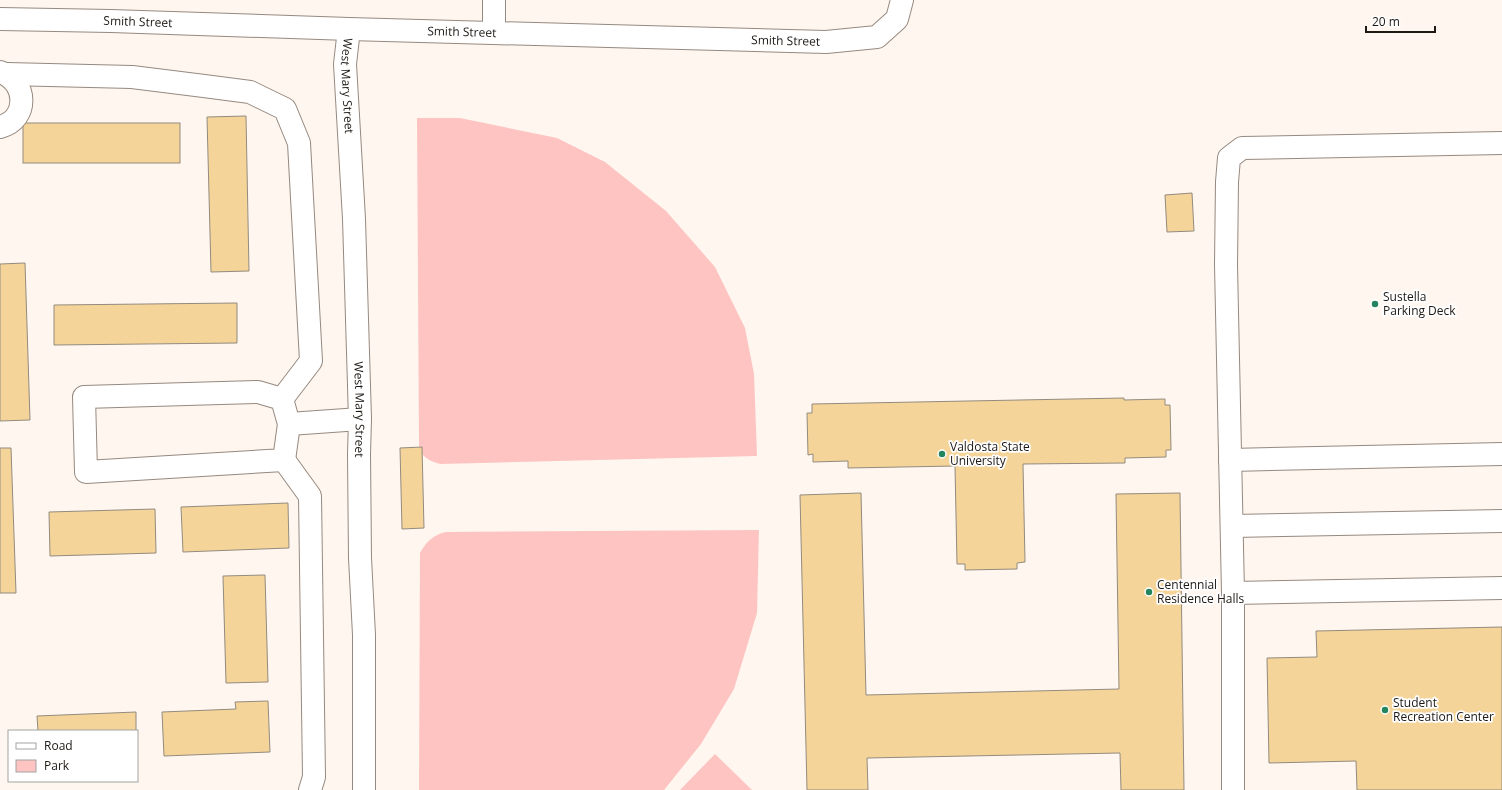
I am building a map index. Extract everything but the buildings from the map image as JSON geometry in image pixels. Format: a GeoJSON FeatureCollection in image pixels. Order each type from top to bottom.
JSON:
{"type":"FeatureCollection","features":[{"type":"Feature","properties":{"kind":"street"},"geometry":{"type":"LineString","coordinates":[[494,0],[494,32]]}},
{"type":"Feature","properties":{"kind":"street","name":"Smith Street"},"geometry":{"type":"LineString","coordinates":[[0,20],[111,21],[826,42],[878,37],[897,19],[902,0]]}},
{"type":"Feature","properties":{"kind":"street","name":"West Mary Street"},"geometry":{"type":"LineString","coordinates":[[349,29],[344,64],[354,219],[360,419],[360,558],[364,635],[364,790]]}},
{"type":"Feature","properties":{"kind":"street"},"geometry":{"type":"LineString","coordinates":[[0,127],[5,126],[18,114],[22,105],[22,96],[19,88],[14,80],[3,73]]}},
{"type":"Feature","properties":{"kind":"street"},"geometry":{"type":"LineString","coordinates":[[3,73],[132,77],[204,86],[250,92],[285,109],[299,143],[311,361],[282,399]]}},
{"type":"Feature","properties":{"kind":"street"},"geometry":{"type":"LineString","coordinates":[[1232,790],[1233,593],[1226,265],[1227,182],[1229,158],[1242,148],[1502,143]]}},
{"type":"Feature","properties":{"kind":"street"},"geometry":{"type":"LineString","coordinates":[[282,399],[258,392],[84,397],[86,472],[284,460]]}},
{"type":"Feature","properties":{"kind":"street"},"geometry":{"type":"LineString","coordinates":[[282,399],[289,424],[284,460],[310,496],[314,777],[310,790]]}},
{"type":"Feature","properties":{"kind":"street"},"geometry":{"type":"LineString","coordinates":[[289,424],[360,419]]}},
{"type":"Feature","properties":{"kind":"street"},"geometry":{"type":"LineString","coordinates":[[1230,460],[1502,454]]}},
{"type":"Feature","properties":{"kind":"street"},"geometry":{"type":"LineString","coordinates":[[1232,526],[1502,521]]}},
{"type":"Feature","properties":{"kind":"street"},"geometry":{"type":"LineString","coordinates":[[1233,593],[1502,588]]}},
{"type":"Feature","properties":{"kind":"green space"},"geometry":{"type":"Polygon","coordinates":[[[417,118],[460,118],[557,138],[605,162],[666,211],[715,267],[745,328],[754,374],[757,456],[440,464],[429,460],[422,453],[419,445],[417,118]]]}},
{"type":"Feature","properties":{"kind":"green space"},"geometry":{"type":"Polygon","coordinates":[[[759,530],[757,613],[734,689],[701,744],[664,790],[419,790],[420,553],[430,540],[437,535],[446,532],[759,530]]]}},
{"type":"Feature","properties":{"kind":"green space"},"geometry":{"type":"Polygon","coordinates":[[[715,754],[752,790],[680,790],[715,754]]]}},
{"type":"Feature","properties":{"kind":"place","name":"Sustella Parking Deck"},"geometry":{"type":"Point","coordinates":[1375,304]}},
{"type":"Feature","properties":{"kind":"place","name":"Valdosta State University"},"geometry":{"type":"Point","coordinates":[942,454]}},
{"type":"Feature","properties":{"kind":"place","name":"Centennial Residence Halls"},"geometry":{"type":"Point","coordinates":[1149,592]}},
{"type":"Feature","properties":{"kind":"place","name":"Student Recreation Center"},"geometry":{"type":"Point","coordinates":[1385,710]}}]}
